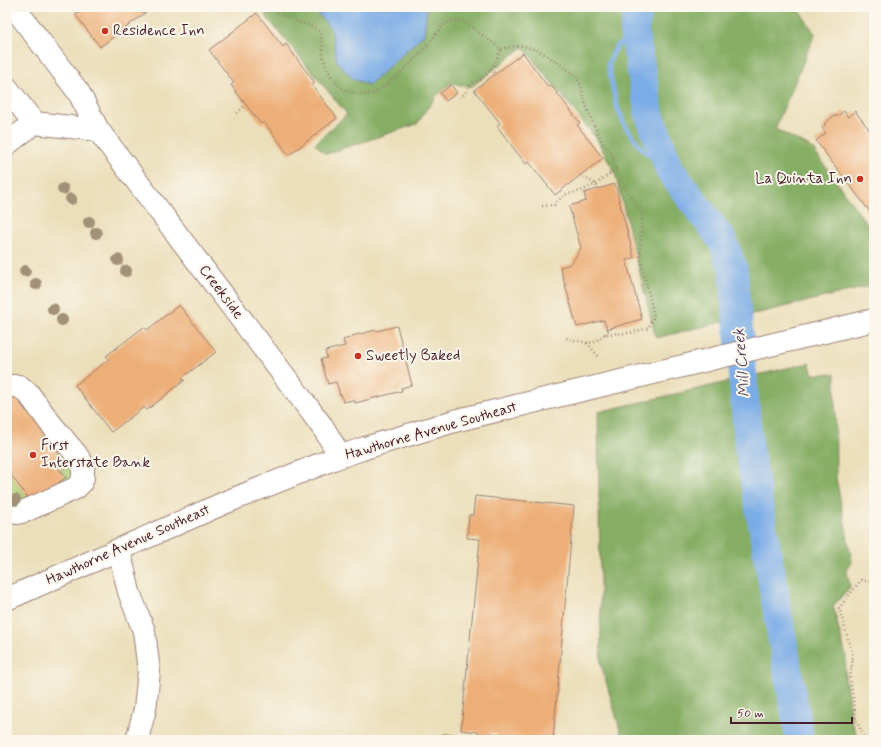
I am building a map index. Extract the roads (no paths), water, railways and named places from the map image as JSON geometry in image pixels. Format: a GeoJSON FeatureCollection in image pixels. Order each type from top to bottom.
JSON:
{"type":"FeatureCollection","features":[{"type":"Feature","properties":{"kind":"main road","name":"Creekside"},"geometry":{"type":"LineString","coordinates":[[14,7],[79,93],[98,130],[324,429],[340,456]]}},
{"type":"Feature","properties":{"kind":"main road"},"geometry":{"type":"LineString","coordinates":[[7,88],[34,123]]}},
{"type":"Feature","properties":{"kind":"main road"},"geometry":{"type":"LineString","coordinates":[[7,144],[34,123],[98,130]]}},
{"type":"Feature","properties":{"kind":"main road","name":"Hawthorne Avenue Southeast"},"geometry":{"type":"LineString","coordinates":[[7,599],[224,503],[340,456],[458,420],[874,320]]}},
{"type":"Feature","properties":{"kind":"main road"},"geometry":{"type":"LineString","coordinates":[[7,509],[17,513],[25,511],[76,488],[81,483],[83,478],[83,465],[76,454],[63,449],[54,442],[20,397],[8,387]]}},
{"type":"Feature","properties":{"kind":"main road"},"geometry":{"type":"LineString","coordinates":[[119,550],[129,592],[144,631],[149,671],[145,709],[137,740]]}},
{"type":"Feature","properties":{"kind":"water"},"geometry":{"type":"Polygon","coordinates":[[[296,7],[427,7],[424,34],[369,85],[353,79],[337,62],[331,29],[315,10],[296,7]]]}},
{"type":"Feature","properties":{"kind":"waterway","name":"Mill Creek"},"geometry":{"type":"LineString","coordinates":[[639,7],[634,32],[650,117],[670,170],[722,240],[733,268],[749,448],[800,740]]}},
{"type":"Feature","properties":{"kind":"waterway"},"geometry":{"type":"LineString","coordinates":[[634,32],[616,47],[608,64],[616,104],[625,126],[643,150],[670,170]]}},
{"type":"Feature","properties":{"kind":"place","name":"Residence Inn"},"geometry":{"type":"Point","coordinates":[105,31]}},
{"type":"Feature","properties":{"kind":"place","name":"La Quinta Inn"},"geometry":{"type":"Point","coordinates":[860,179]}},
{"type":"Feature","properties":{"kind":"place","name":"Sweetly Baked"},"geometry":{"type":"Point","coordinates":[358,356]}},
{"type":"Feature","properties":{"kind":"place","name":"First Interstate Bank"},"geometry":{"type":"Point","coordinates":[33,455]}}]}
